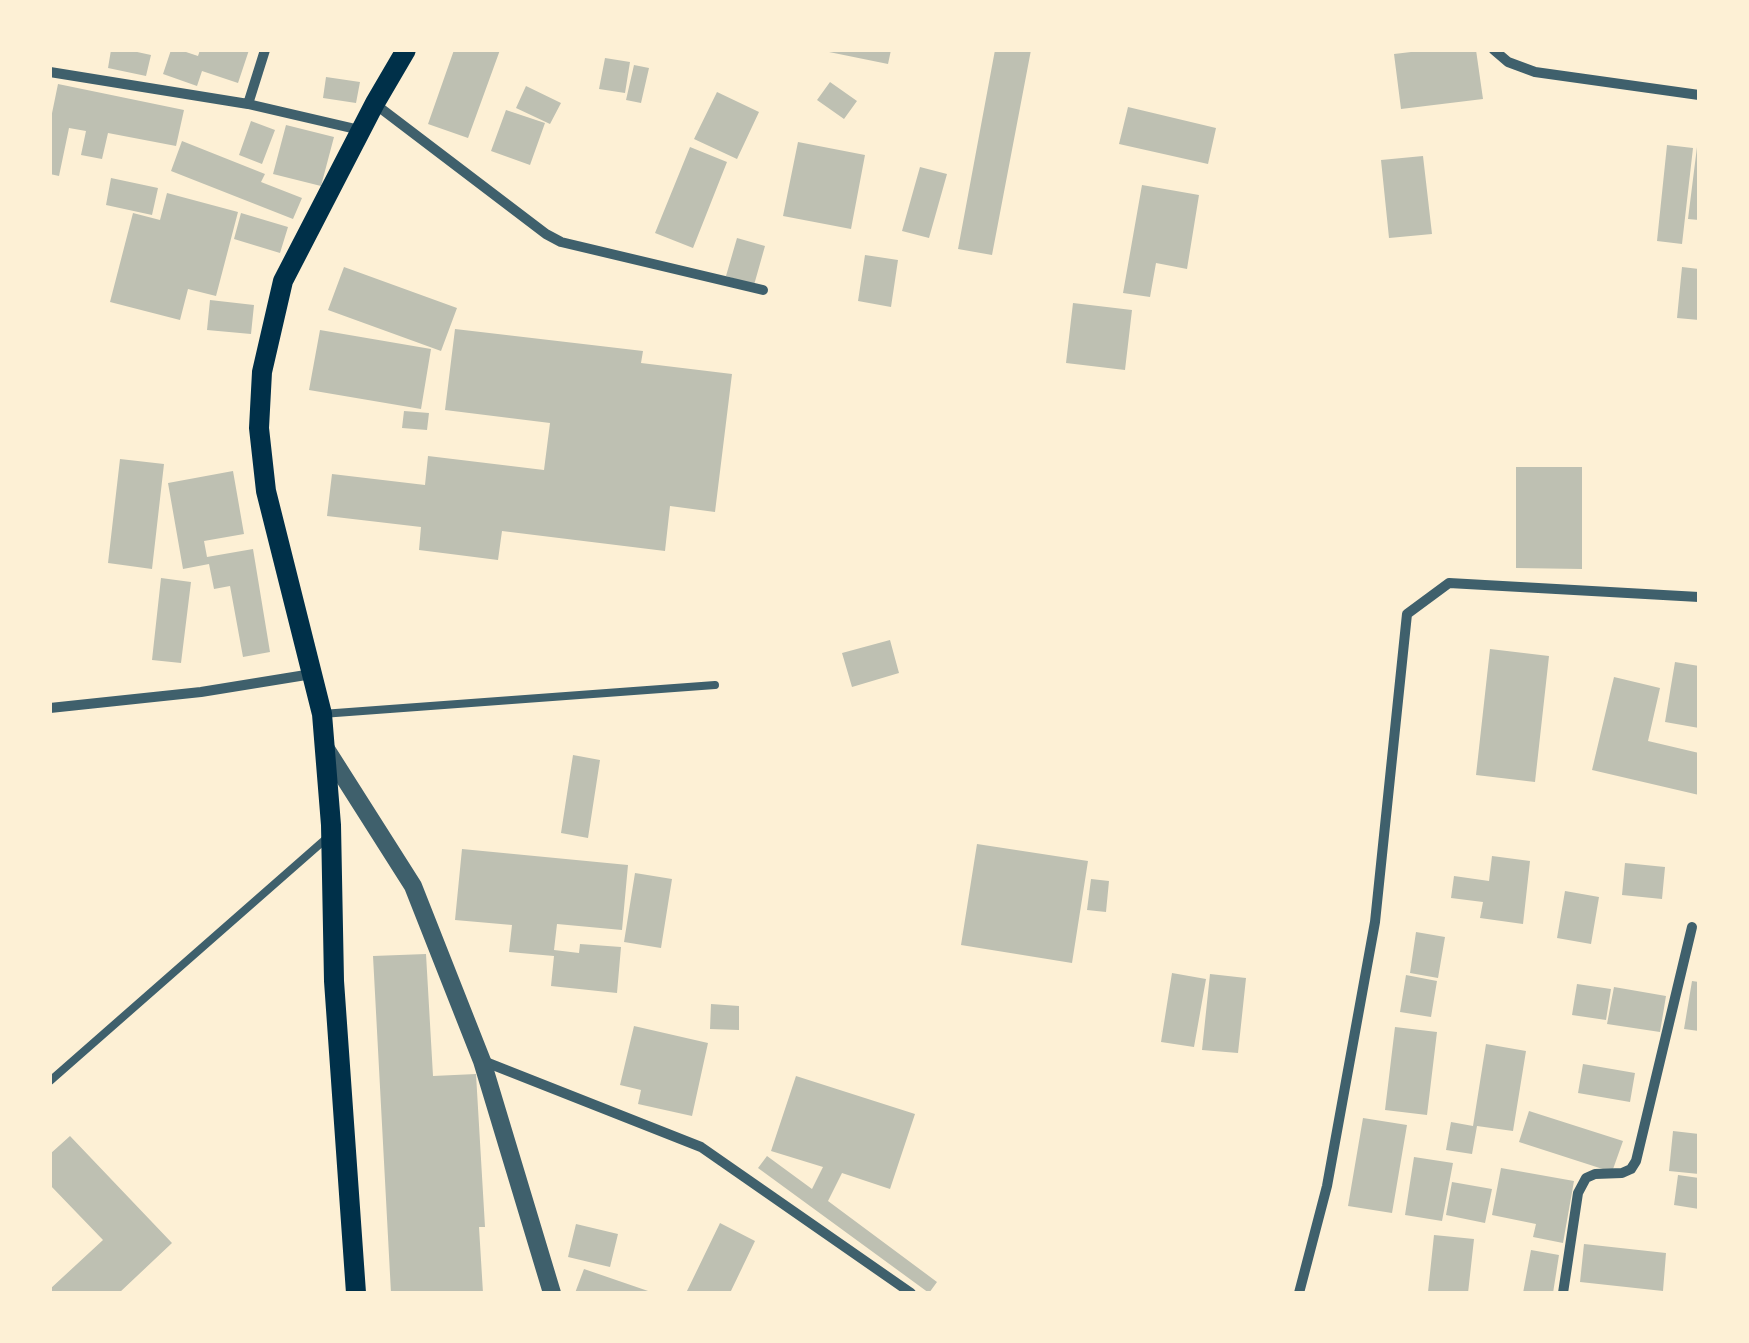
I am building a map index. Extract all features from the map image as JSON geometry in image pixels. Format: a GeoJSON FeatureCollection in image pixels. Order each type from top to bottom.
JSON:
{"type":"FeatureCollection","features":[{"type":"Feature","properties":{"kind":"main road"},"geometry":{"type":"LineString","coordinates":[[356,1293],[334,981],[332,834],[326,749],[313,674],[266,491],[259,428],[262,372],[283,281],[406,50]]}},
{"type":"Feature","properties":{"kind":"street"},"geometry":{"type":"LineString","coordinates":[[248,104],[265,50]]}},
{"type":"Feature","properties":{"kind":"street"},"geometry":{"type":"LineString","coordinates":[[1494,50],[1508,62],[1535,72],[1699,96]]}},
{"type":"Feature","properties":{"kind":"street"},"geometry":{"type":"LineString","coordinates":[[50,72],[248,104],[361,130]]}},
{"type":"Feature","properties":{"kind":"street"},"geometry":{"type":"LineString","coordinates":[[374,104],[561,242],[763,290]]}},
{"type":"Feature","properties":{"kind":"street"},"geometry":{"type":"LineString","coordinates":[[1299,1293],[1326,1186],[1375,922],[1407,614],[1448,583],[1699,597]]}},
{"type":"Feature","properties":{"kind":"street"},"geometry":{"type":"LineString","coordinates":[[50,708],[201,692],[313,674]]}},
{"type":"Feature","properties":{"kind":"street"},"geometry":{"type":"LineString","coordinates":[[326,749],[414,886],[482,1061],[552,1293]]}},
{"type":"Feature","properties":{"kind":"street"},"geometry":{"type":"LineString","coordinates":[[1563,1293],[1578,1193],[1586,1178],[1622,1173],[1636,1161],[1692,927]]}},
{"type":"Feature","properties":{"kind":"street"},"geometry":{"type":"LineString","coordinates":[[482,1061],[701,1146],[911,1293]]}},
{"type":"Feature","properties":{"kind":"lane"},"geometry":{"type":"LineString","coordinates":[[322,714],[715,686]]}},
{"type":"Feature","properties":{"kind":"lane"},"geometry":{"type":"LineString","coordinates":[[50,1081],[332,834]]}},
{"type":"Feature","properties":{"kind":"building"},"geometry":{"type":"Polygon","coordinates":[[[111,50],[151,55],[146,76],[108,68],[111,50]]]}},
{"type":"Feature","properties":{"kind":"building"},"geometry":{"type":"Polygon","coordinates":[[[171,50],[198,56],[200,50],[249,50],[238,83],[202,71],[197,86],[163,74],[171,50]]]}},
{"type":"Feature","properties":{"kind":"building"},"geometry":{"type":"Polygon","coordinates":[[[454,50],[500,50],[468,138],[428,124],[454,50]]]}},
{"type":"Feature","properties":{"kind":"building"},"geometry":{"type":"Polygon","coordinates":[[[829,50],[891,50],[888,64],[829,50]]]}},
{"type":"Feature","properties":{"kind":"building"},"geometry":{"type":"Polygon","coordinates":[[[995,50],[1031,50],[992,255],[958,249],[995,50]]]}},
{"type":"Feature","properties":{"kind":"building"},"geometry":{"type":"Polygon","coordinates":[[[1476,50],[1483,99],[1401,109],[1394,54],[1476,50]]]}},
{"type":"Feature","properties":{"kind":"building"},"geometry":{"type":"Polygon","coordinates":[[[605,58],[630,62],[625,93],[599,89],[605,58]]]}},
{"type":"Feature","properties":{"kind":"building"},"geometry":{"type":"Polygon","coordinates":[[[634,65],[649,68],[641,103],[626,100],[634,65]]]}},
{"type":"Feature","properties":{"kind":"building"},"geometry":{"type":"Polygon","coordinates":[[[326,77],[360,82],[356,103],[323,98],[326,77]]]}},
{"type":"Feature","properties":{"kind":"building"},"geometry":{"type":"Polygon","coordinates":[[[830,82],[857,101],[844,119],[817,100],[830,82]]]}},
{"type":"Feature","properties":{"kind":"building"},"geometry":{"type":"Polygon","coordinates":[[[58,84],[184,110],[176,146],[108,133],[102,159],[81,155],[86,131],[69,128],[59,176],[50,174],[50,123],[58,84]]]}},
{"type":"Feature","properties":{"kind":"building"},"geometry":{"type":"Polygon","coordinates":[[[526,86],[561,103],[550,124],[516,108],[526,86]]]}},
{"type":"Feature","properties":{"kind":"building"},"geometry":{"type":"Polygon","coordinates":[[[717,92],[759,112],[737,159],[694,139],[717,92]]]}},
{"type":"Feature","properties":{"kind":"building"},"geometry":{"type":"Polygon","coordinates":[[[1128,107],[1216,128],[1208,164],[1119,144],[1128,107]]]}},
{"type":"Feature","properties":{"kind":"building"},"geometry":{"type":"Polygon","coordinates":[[[506,110],[545,123],[530,165],[491,151],[506,110]]]}},
{"type":"Feature","properties":{"kind":"building"},"geometry":{"type":"Polygon","coordinates":[[[251,121],[275,130],[262,164],[239,155],[251,121]]]}},
{"type":"Feature","properties":{"kind":"building"},"geometry":{"type":"Polygon","coordinates":[[[286,125],[334,137],[321,186],[273,174],[286,125]]]}},
{"type":"Feature","properties":{"kind":"building"},"geometry":{"type":"Polygon","coordinates":[[[182,141],[265,174],[261,182],[302,198],[293,219],[171,171],[182,141]]]}},
{"type":"Feature","properties":{"kind":"building"},"geometry":{"type":"Polygon","coordinates":[[[798,142],[865,155],[851,229],[783,216],[798,142]]]}},
{"type":"Feature","properties":{"kind":"building"},"geometry":{"type":"Polygon","coordinates":[[[1667,145],[1693,148],[1682,244],[1657,241],[1667,145]]]}},
{"type":"Feature","properties":{"kind":"building"},"geometry":{"type":"Polygon","coordinates":[[[690,147],[727,162],[693,248],[655,233],[690,147]]]}},
{"type":"Feature","properties":{"kind":"building"},"geometry":{"type":"Polygon","coordinates":[[[1699,147],[1699,220],[1688,219],[1699,147]]]}},
{"type":"Feature","properties":{"kind":"building"},"geometry":{"type":"Polygon","coordinates":[[[1423,156],[1432,234],[1389,238],[1381,160],[1423,156]]]}},
{"type":"Feature","properties":{"kind":"building"},"geometry":{"type":"Polygon","coordinates":[[[920,167],[947,174],[929,238],[902,231],[920,167]]]}},
{"type":"Feature","properties":{"kind":"building"},"geometry":{"type":"Polygon","coordinates":[[[111,178],[158,188],[152,215],[106,205],[111,178]]]}},
{"type":"Feature","properties":{"kind":"building"},"geometry":{"type":"Polygon","coordinates":[[[1142,185],[1199,195],[1187,269],[1156,263],[1150,297],[1123,293],[1142,185]]]}},
{"type":"Feature","properties":{"kind":"building"},"geometry":{"type":"Polygon","coordinates":[[[167,193],[238,212],[216,296],[188,289],[180,320],[110,302],[133,213],[160,220],[167,193]]]}},
{"type":"Feature","properties":{"kind":"building"},"geometry":{"type":"Polygon","coordinates":[[[241,213],[288,227],[280,253],[234,239],[241,213]]]}},
{"type":"Feature","properties":{"kind":"building"},"geometry":{"type":"Polygon","coordinates":[[[737,238],[765,246],[754,285],[726,276],[737,238]]]}},
{"type":"Feature","properties":{"kind":"building"},"geometry":{"type":"Polygon","coordinates":[[[865,255],[898,260],[891,307],[858,301],[865,255]]]}},
{"type":"Feature","properties":{"kind":"building"},"geometry":{"type":"Polygon","coordinates":[[[344,267],[457,308],[441,351],[328,310],[344,267]]]}},
{"type":"Feature","properties":{"kind":"building"},"geometry":{"type":"Polygon","coordinates":[[[1682,267],[1699,269],[1699,320],[1677,318],[1682,267]]]}},
{"type":"Feature","properties":{"kind":"building"},"geometry":{"type":"Polygon","coordinates":[[[210,300],[254,305],[251,334],[207,330],[210,300]]]}},
{"type":"Feature","properties":{"kind":"building"},"geometry":{"type":"Polygon","coordinates":[[[1073,303],[1132,310],[1125,370],[1066,363],[1073,303]]]}},
{"type":"Feature","properties":{"kind":"building"},"geometry":{"type":"Polygon","coordinates":[[[455,329],[643,351],[641,363],[732,374],[715,512],[670,506],[665,551],[502,531],[498,560],[419,550],[421,527],[327,516],[332,474],[425,485],[428,456],[544,470],[550,423],[445,410],[455,329]]]}},
{"type":"Feature","properties":{"kind":"building"},"geometry":{"type":"Polygon","coordinates":[[[320,330],[431,349],[421,409],[309,390],[320,330]]]}},
{"type":"Feature","properties":{"kind":"building"},"geometry":{"type":"Polygon","coordinates":[[[404,411],[429,413],[427,430],[402,428],[404,411]]]}},
{"type":"Feature","properties":{"kind":"building"},"geometry":{"type":"Polygon","coordinates":[[[120,459],[164,464],[152,569],[108,563],[120,459]]]}},
{"type":"Feature","properties":{"kind":"building"},"geometry":{"type":"Polygon","coordinates":[[[1516,467],[1582,467],[1582,569],[1516,568],[1516,467]]]}},
{"type":"Feature","properties":{"kind":"building"},"geometry":{"type":"Polygon","coordinates":[[[233,471],[244,534],[204,541],[207,557],[253,549],[270,652],[243,657],[230,586],[214,589],[209,564],[183,569],[168,483],[233,471]]]}},
{"type":"Feature","properties":{"kind":"building"},"geometry":{"type":"Polygon","coordinates":[[[161,578],[191,582],[181,663],[152,660],[161,578]]]}},
{"type":"Feature","properties":{"kind":"building"},"geometry":{"type":"Polygon","coordinates":[[[890,640],[899,673],[852,687],[842,653],[890,640]]]}},
{"type":"Feature","properties":{"kind":"building"},"geometry":{"type":"Polygon","coordinates":[[[1490,649],[1549,656],[1535,782],[1476,775],[1490,649]]]}},
{"type":"Feature","properties":{"kind":"building"},"geometry":{"type":"Polygon","coordinates":[[[1675,662],[1699,666],[1699,728],[1665,722],[1675,662]]]}},
{"type":"Feature","properties":{"kind":"building"},"geometry":{"type":"Polygon","coordinates":[[[1614,677],[1660,688],[1648,741],[1699,753],[1699,795],[1592,770],[1614,677]]]}},
{"type":"Feature","properties":{"kind":"building"},"geometry":{"type":"Polygon","coordinates":[[[573,755],[600,760],[588,838],[561,833],[573,755]]]}},
{"type":"Feature","properties":{"kind":"building"},"geometry":{"type":"Polygon","coordinates":[[[977,844],[1088,861],[1072,963],[961,945],[977,844]]]}},
{"type":"Feature","properties":{"kind":"building"},"geometry":{"type":"Polygon","coordinates":[[[462,849],[628,865],[622,930],[557,924],[554,950],[579,953],[580,944],[621,947],[617,993],[551,986],[554,956],[509,952],[512,925],[455,920],[462,849]]]}},
{"type":"Feature","properties":{"kind":"building"},"geometry":{"type":"Polygon","coordinates":[[[1492,856],[1530,861],[1523,924],[1480,918],[1483,902],[1451,898],[1454,876],[1489,881],[1492,856]]]}},
{"type":"Feature","properties":{"kind":"building"},"geometry":{"type":"Polygon","coordinates":[[[1625,863],[1665,867],[1662,899],[1622,895],[1625,863]]]}},
{"type":"Feature","properties":{"kind":"building"},"geometry":{"type":"Polygon","coordinates":[[[635,873],[672,879],[661,948],[624,942],[635,873]]]}},
{"type":"Feature","properties":{"kind":"building"},"geometry":{"type":"Polygon","coordinates":[[[1091,879],[1109,881],[1106,912],[1087,910],[1091,879]]]}},
{"type":"Feature","properties":{"kind":"building"},"geometry":{"type":"Polygon","coordinates":[[[1565,891],[1599,897],[1591,944],[1557,938],[1565,891]]]}},
{"type":"Feature","properties":{"kind":"building"},"geometry":{"type":"Polygon","coordinates":[[[1416,932],[1445,937],[1438,978],[1410,973],[1416,932]]]}},
{"type":"Feature","properties":{"kind":"building"},"geometry":{"type":"Polygon","coordinates":[[[426,954],[433,1076],[476,1074],[485,1227],[479,1227],[483,1293],[391,1293],[373,956],[426,954]]]}},
{"type":"Feature","properties":{"kind":"building"},"geometry":{"type":"Polygon","coordinates":[[[1172,973],[1206,979],[1194,1047],[1161,1042],[1172,973]]]}},
{"type":"Feature","properties":{"kind":"building"},"geometry":{"type":"Polygon","coordinates":[[[1210,974],[1246,978],[1238,1053],[1202,1050],[1210,974]]]}},
{"type":"Feature","properties":{"kind":"building"},"geometry":{"type":"Polygon","coordinates":[[[1406,975],[1437,981],[1431,1017],[1400,1012],[1406,975]]]}},
{"type":"Feature","properties":{"kind":"building"},"geometry":{"type":"Polygon","coordinates":[[[1692,981],[1699,982],[1699,1031],[1684,1029],[1692,981]]]}},
{"type":"Feature","properties":{"kind":"building"},"geometry":{"type":"Polygon","coordinates":[[[1577,984],[1611,989],[1606,1020],[1572,1015],[1577,984]]]}},
{"type":"Feature","properties":{"kind":"building"},"geometry":{"type":"Polygon","coordinates":[[[1614,987],[1666,996],[1660,1032],[1607,1024],[1614,987]]]}},
{"type":"Feature","properties":{"kind":"building"},"geometry":{"type":"Polygon","coordinates":[[[711,1004],[739,1006],[739,1030],[710,1029],[711,1004]]]}},
{"type":"Feature","properties":{"kind":"building"},"geometry":{"type":"Polygon","coordinates":[[[634,1026],[708,1043],[692,1116],[638,1104],[641,1090],[620,1085],[634,1026]]]}},
{"type":"Feature","properties":{"kind":"building"},"geometry":{"type":"Polygon","coordinates":[[[1395,1027],[1437,1032],[1427,1115],[1385,1110],[1395,1027]]]}},
{"type":"Feature","properties":{"kind":"building"},"geometry":{"type":"Polygon","coordinates":[[[1486,1044],[1526,1051],[1513,1131],[1477,1126],[1472,1154],[1446,1150],[1451,1122],[1473,1126],[1486,1044]]]}},
{"type":"Feature","properties":{"kind":"building"},"geometry":{"type":"Polygon","coordinates":[[[1583,1064],[1635,1073],[1630,1102],[1578,1093],[1583,1064]]]}},
{"type":"Feature","properties":{"kind":"building"},"geometry":{"type":"Polygon","coordinates":[[[796,1076],[915,1114],[890,1189],[842,1173],[828,1201],[937,1282],[929,1293],[758,1168],[767,1156],[812,1189],[823,1167],[771,1151],[796,1076]]]}},
{"type":"Feature","properties":{"kind":"building"},"geometry":{"type":"Polygon","coordinates":[[[1529,1111],[1623,1141],[1612,1172],[1519,1142],[1529,1111]]]}},
{"type":"Feature","properties":{"kind":"building"},"geometry":{"type":"Polygon","coordinates":[[[1363,1118],[1407,1125],[1392,1213],[1348,1206],[1363,1118]]]}},
{"type":"Feature","properties":{"kind":"building"},"geometry":{"type":"Polygon","coordinates":[[[1673,1131],[1699,1134],[1699,1174],[1669,1171],[1673,1131]]]}},
{"type":"Feature","properties":{"kind":"building"},"geometry":{"type":"Polygon","coordinates":[[[70,1136],[172,1243],[119,1293],[50,1293],[103,1240],[50,1185],[50,1154],[70,1136]]]}},
{"type":"Feature","properties":{"kind":"building"},"geometry":{"type":"Polygon","coordinates":[[[1414,1157],[1453,1163],[1442,1221],[1405,1215],[1414,1157]]]}},
{"type":"Feature","properties":{"kind":"building"},"geometry":{"type":"Polygon","coordinates":[[[1501,1168],[1574,1181],[1563,1243],[1533,1237],[1536,1224],[1492,1215],[1501,1168]]]}},
{"type":"Feature","properties":{"kind":"building"},"geometry":{"type":"Polygon","coordinates":[[[1678,1175],[1699,1178],[1699,1209],[1674,1205],[1678,1175]]]}},
{"type":"Feature","properties":{"kind":"building"},"geometry":{"type":"Polygon","coordinates":[[[1452,1182],[1492,1189],[1485,1223],[1446,1215],[1452,1182]]]}},
{"type":"Feature","properties":{"kind":"building"},"geometry":{"type":"Polygon","coordinates":[[[720,1223],[755,1241],[730,1293],[686,1293],[720,1223]]]}},
{"type":"Feature","properties":{"kind":"building"},"geometry":{"type":"Polygon","coordinates":[[[576,1224],[618,1234],[610,1267],[568,1257],[576,1224]]]}},
{"type":"Feature","properties":{"kind":"building"},"geometry":{"type":"Polygon","coordinates":[[[1434,1235],[1474,1239],[1468,1293],[1428,1292],[1434,1235]]]}},
{"type":"Feature","properties":{"kind":"building"},"geometry":{"type":"Polygon","coordinates":[[[1584,1244],[1666,1253],[1663,1291],[1580,1282],[1584,1244]]]}},
{"type":"Feature","properties":{"kind":"building"},"geometry":{"type":"Polygon","coordinates":[[[1531,1250],[1559,1255],[1553,1293],[1523,1293],[1531,1250]]]}},
{"type":"Feature","properties":{"kind":"building"},"geometry":{"type":"Polygon","coordinates":[[[584,1269],[651,1292],[651,1293],[575,1293],[584,1269]]]}}]}
